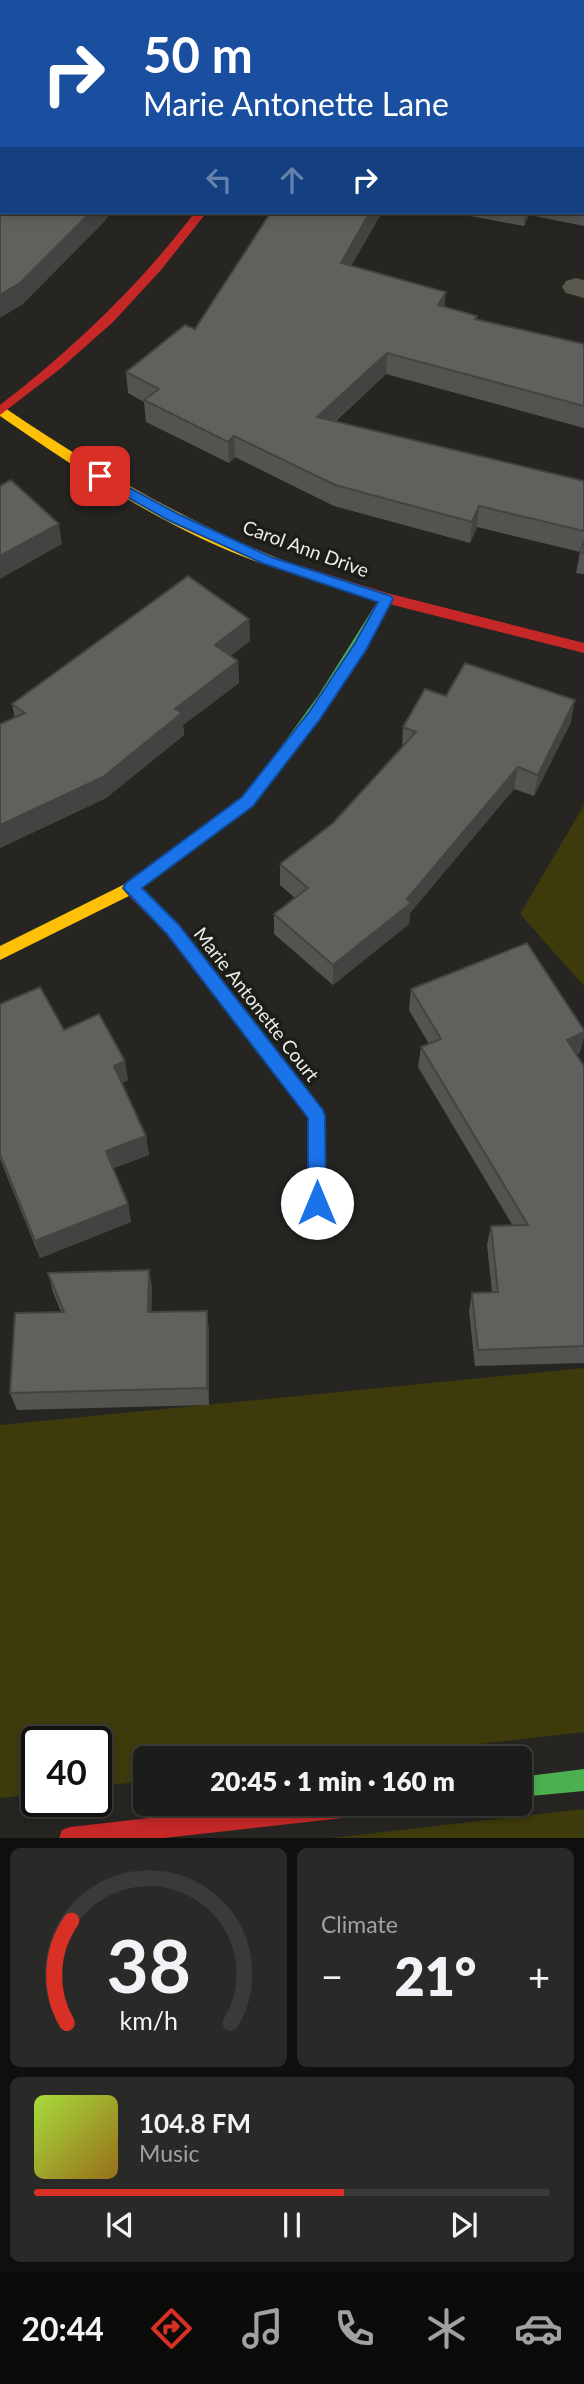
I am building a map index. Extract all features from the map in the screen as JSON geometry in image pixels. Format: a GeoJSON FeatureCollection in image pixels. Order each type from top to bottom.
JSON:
{"type":"FeatureCollection","features":[{"type":"Feature","properties":{"kind":"street"},"geometry":{"type":"LineString","coordinates":[[0,411],[54,370],[119,312],[199,214]]}},
{"type":"Feature","properties":{"kind":"street","name":"Carol Ann Drive"},"geometry":{"type":"LineString","coordinates":[[0,411],[76,463],[173,517],[267,560],[386,599],[584,648]]}},
{"type":"Feature","properties":{"kind":"street"},"geometry":{"type":"LineString","coordinates":[[0,953],[131,888],[248,802],[315,715],[360,646],[386,599]]}},
{"type":"Feature","properties":{"kind":"street","name":"Marie Antonette Court"},"geometry":{"type":"LineString","coordinates":[[131,888],[172,929],[317,1116],[317,1203]]}},
{"type":"Feature","properties":{"kind":"street"},"geometry":{"type":"LineString","coordinates":[[532,1786],[584,1780]]}},
{"type":"Feature","properties":{"kind":"street"},"geometry":{"type":"LineString","coordinates":[[70,1838],[264,1816]]}},
{"type":"Feature","properties":{"kind":"shaded area"},"geometry":{"type":"Polygon","coordinates":[[[584,805],[584,986],[520,914],[584,805]]]}},
{"type":"Feature","properties":{"kind":"shaded area"},"geometry":{"type":"Polygon","coordinates":[[[584,1368],[584,1732],[462,1746],[133,1746],[133,1782],[112,1785],[112,1726],[21,1726],[21,1796],[0,1798],[0,1425],[584,1368]]]}},
{"type":"Feature","properties":{"kind":"shaded area"},"geometry":{"type":"Polygon","coordinates":[[[584,1809],[584,1838],[332,1838],[532,1816],[584,1809]]]}},
{"type":"Feature","properties":{"kind":"building"},"geometry":{"type":"Polygon","coordinates":[[[0,214],[89,214],[20,283],[0,295],[0,214]]]}},
{"type":"Feature","properties":{"kind":"building"},"geometry":{"type":"Polygon","coordinates":[[[270,214],[369,214],[341,263],[446,292],[438,305],[477,316],[475,319],[584,344],[584,406],[387,353],[317,417],[584,481],[584,531],[479,506],[472,522],[335,485],[234,436],[228,442],[144,400],[159,389],[126,372],[185,325],[195,329],[270,214]]]}},
{"type":"Feature","properties":{"kind":"building"},"geometry":{"type":"Polygon","coordinates":[[[11,480],[59,524],[0,556],[0,486],[11,480]]]}},
{"type":"Feature","properties":{"kind":"building"},"geometry":{"type":"Polygon","coordinates":[[[188,576],[249,619],[215,645],[238,661],[175,709],[182,713],[103,777],[0,825],[0,724],[25,713],[12,704],[188,576]]]}},
{"type":"Feature","properties":{"kind":"building"},"geometry":{"type":"Polygon","coordinates":[[[465,663],[575,700],[538,775],[518,767],[407,899],[411,903],[333,965],[274,914],[308,888],[280,864],[333,823],[416,732],[403,727],[425,689],[446,696],[465,663]]]}},
{"type":"Feature","properties":{"kind":"building"},"geometry":{"type":"Polygon","coordinates":[[[527,943],[584,1030],[567,1040],[584,1066],[584,1346],[478,1350],[472,1293],[498,1292],[491,1226],[528,1225],[421,1047],[441,1039],[411,989],[527,943]]]}},
{"type":"Feature","properties":{"kind":"building"},"geometry":{"type":"Polygon","coordinates":[[[40,987],[64,1030],[99,1014],[125,1061],[114,1066],[146,1136],[106,1151],[128,1204],[35,1241],[0,1154],[0,1004],[40,987]]]}},
{"type":"Feature","properties":{"kind":"building"},"geometry":{"type":"Polygon","coordinates":[[[149,1270],[148,1312],[207,1311],[207,1388],[10,1393],[15,1313],[64,1312],[48,1273],[149,1270]]]}},
{"type":"Feature","properties":{"kind":"traffic: fast"},"geometry":{"type":"LineString","coordinates":[[253,796],[323,700],[386,599]]}},
{"type":"Feature","properties":{"kind":"traffic: fast"},"geometry":{"type":"LineString","coordinates":[[532,1786],[584,1780]]}},
{"type":"Feature","properties":{"kind":"traffic: slow"},"geometry":{"type":"LineString","coordinates":[[1,411],[68,456],[137,497],[208,534],[282,565]]}},
{"type":"Feature","properties":{"kind":"traffic: slow"},"geometry":{"type":"LineString","coordinates":[[0,953],[131,888],[253,796]]}},
{"type":"Feature","properties":{"kind":"traffic: jam"},"geometry":{"type":"LineString","coordinates":[[0,411],[108,319],[157,268],[199,214]]}},
{"type":"Feature","properties":{"kind":"traffic: jam"},"geometry":{"type":"LineString","coordinates":[[282,565],[385,598],[584,648]]}},
{"type":"Feature","properties":{"kind":"traffic: jam"},"geometry":{"type":"LineString","coordinates":[[131,888],[172,929],[317,1116],[317,1203]]}},
{"type":"Feature","properties":{"kind":"traffic: jam"},"geometry":{"type":"LineString","coordinates":[[70,1838],[264,1816]]}},
{"type":"Feature","properties":{"kind":"route"},"geometry":{"type":"LineString","coordinates":[[100,476],[173,517],[267,560],[386,599],[360,646],[315,715],[248,802],[131,888],[172,929],[317,1116],[317,1203]]}}]}
